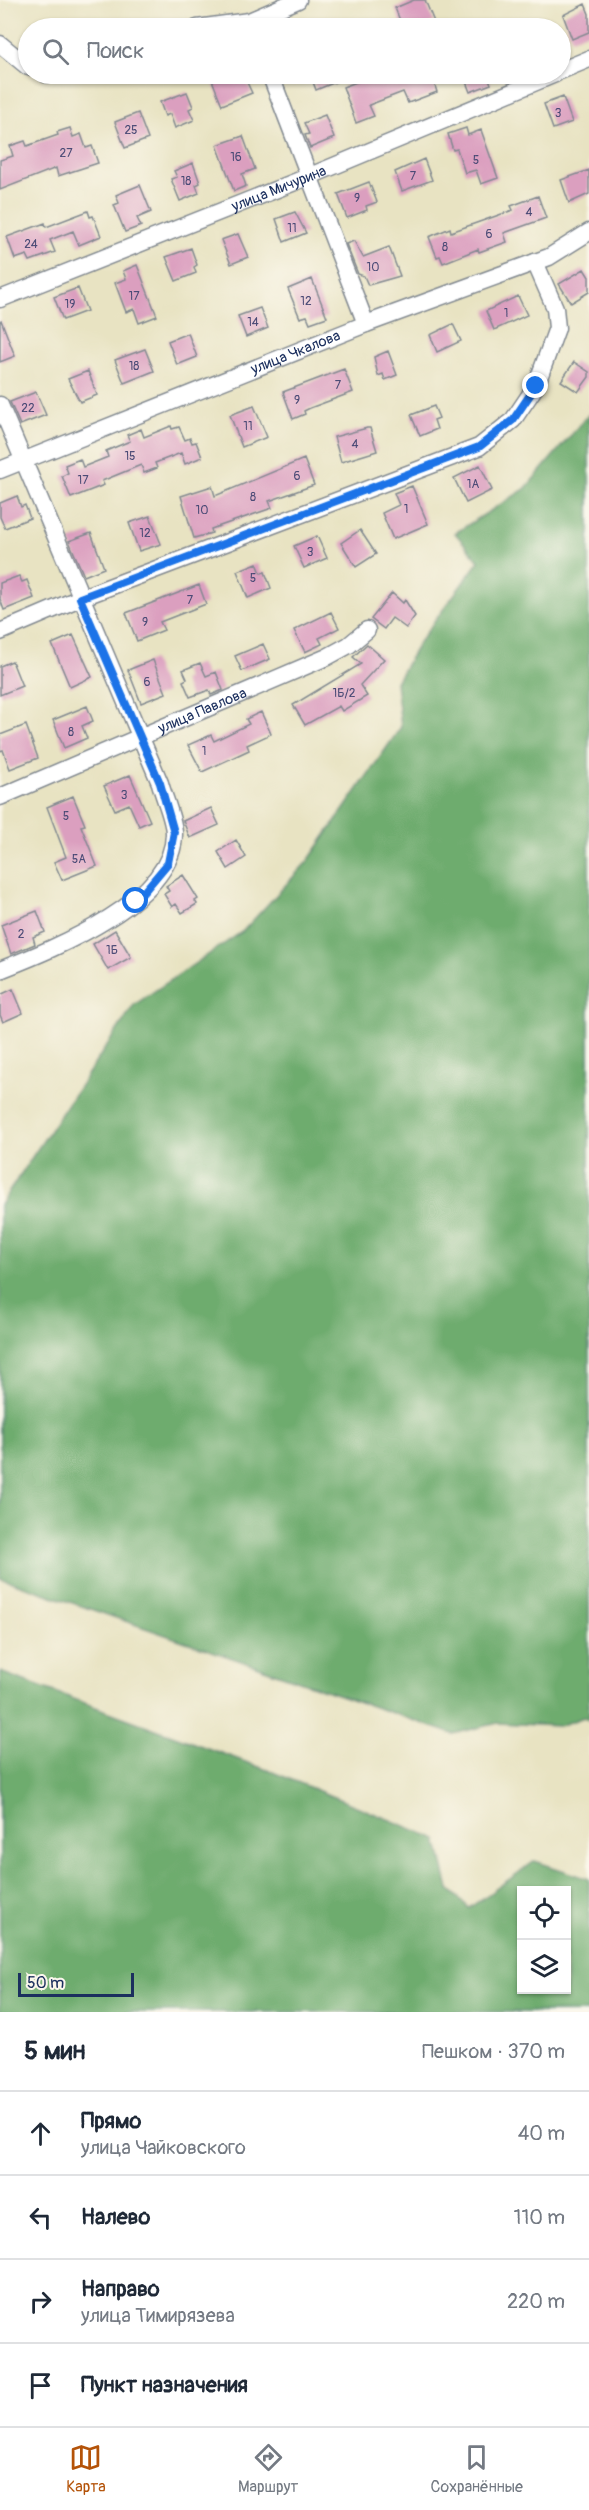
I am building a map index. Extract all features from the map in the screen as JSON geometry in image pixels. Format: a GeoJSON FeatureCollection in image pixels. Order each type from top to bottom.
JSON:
{"type":"FeatureCollection","features":[{"type":"Feature","properties":{"kind":"street"},"geometry":{"type":"LineString","coordinates":[[264,18],[298,0]]}},
{"type":"Feature","properties":{"kind":"street"},"geometry":{"type":"LineString","coordinates":[[0,44],[18,59]]}},
{"type":"Feature","properties":{"kind":"street"},"geometry":{"type":"LineString","coordinates":[[571,67],[589,59]]}},
{"type":"Feature","properties":{"kind":"street"},"geometry":{"type":"LineString","coordinates":[[274,84],[366,324]]}},
{"type":"Feature","properties":{"kind":"street","name":"улица Мичурина"},"geometry":{"type":"LineString","coordinates":[[0,299],[310,176],[531,84]]}},
{"type":"Feature","properties":{"kind":"street","name":"улица Чкалова"},"geometry":{"type":"LineString","coordinates":[[0,470],[366,324],[549,257],[589,232]]}},
{"type":"Feature","properties":{"kind":"street"},"geometry":{"type":"LineString","coordinates":[[0,632],[80,598],[479,447],[513,420],[536,386],[557,328],[555,308],[535,262]]}},
{"type":"Feature","properties":{"kind":"street"},"geometry":{"type":"LineString","coordinates":[[0,405],[160,783],[174,832],[168,863],[136,901],[50,950],[0,970]]}},
{"type":"Feature","properties":{"kind":"street","name":"улица Павлова"},"geometry":{"type":"LineString","coordinates":[[0,797],[327,657],[349,645],[367,630]]}},
{"type":"Feature","properties":{"kind":"green space"},"geometry":{"type":"Polygon","coordinates":[[[589,414],[589,1720],[584,1717],[559,1726],[498,1723],[453,1734],[0,1578],[0,1205],[134,1005],[243,931],[308,861],[401,727],[396,682],[420,641],[479,561],[455,533],[525,489],[589,414]]]}},
{"type":"Feature","properties":{"kind":"green space"},"geometry":{"type":"Polygon","coordinates":[[[0,1672],[270,1771],[437,1839],[449,1889],[469,1908],[535,1861],[589,1879],[589,2012],[0,2012],[0,1672]]]}},
{"type":"Feature","properties":{"kind":"building"},"geometry":{"type":"Polygon","coordinates":[[[414,0],[425,0],[432,18],[399,18],[395,8],[414,0]]]}},
{"type":"Feature","properties":{"kind":"building"},"geometry":{"type":"Polygon","coordinates":[[[585,4],[589,14],[589,32],[572,39],[571,18],[564,18],[563,15],[585,4]]]}},
{"type":"Feature","properties":{"kind":"building"},"geometry":{"type":"Polygon","coordinates":[[[214,84],[248,84],[252,93],[222,105],[214,84]]]}},
{"type":"Feature","properties":{"kind":"building"},"geometry":{"type":"Polygon","coordinates":[[[314,84],[331,84],[316,90],[314,84]]]}},
{"type":"Feature","properties":{"kind":"building"},"geometry":{"type":"Polygon","coordinates":[[[351,84],[434,84],[437,92],[408,103],[403,92],[369,105],[374,116],[356,123],[343,87],[351,84]]]}},
{"type":"Feature","properties":{"kind":"building"},"geometry":{"type":"Polygon","coordinates":[[[467,84],[491,84],[470,92],[467,84]]]}},
{"type":"Feature","properties":{"kind":"building"},"geometry":{"type":"Polygon","coordinates":[[[187,92],[193,107],[189,109],[194,120],[175,128],[170,114],[165,116],[160,102],[187,92]]]}},
{"type":"Feature","properties":{"kind":"building"},"geometry":{"type":"Polygon","coordinates":[[[563,97],[572,122],[553,129],[544,104],[563,97]]]}},
{"type":"Feature","properties":{"kind":"building"},"geometry":{"type":"Polygon","coordinates":[[[138,113],[148,139],[125,148],[115,122],[138,113]]]}},
{"type":"Feature","properties":{"kind":"building"},"geometry":{"type":"Polygon","coordinates":[[[325,115],[334,138],[310,148],[305,135],[309,134],[304,123],[325,115]]]}},
{"type":"Feature","properties":{"kind":"building"},"geometry":{"type":"Polygon","coordinates":[[[70,128],[73,137],[81,134],[86,148],[92,146],[98,163],[58,176],[56,168],[0,190],[0,160],[13,156],[10,146],[25,141],[27,146],[58,135],[57,132],[70,128]]]}},
{"type":"Feature","properties":{"kind":"building"},"geometry":{"type":"Polygon","coordinates":[[[466,128],[468,135],[481,130],[498,178],[481,184],[476,170],[465,173],[457,149],[453,150],[448,134],[466,128]]]}},
{"type":"Feature","properties":{"kind":"building"},"geometry":{"type":"Polygon","coordinates":[[[243,136],[255,169],[242,174],[246,186],[234,191],[217,145],[243,136]]]}},
{"type":"Feature","properties":{"kind":"building"},"geometry":{"type":"Polygon","coordinates":[[[424,159],[432,180],[402,191],[395,172],[424,159]]]}},
{"type":"Feature","properties":{"kind":"building"},"geometry":{"type":"Polygon","coordinates":[[[193,163],[200,183],[196,185],[199,193],[180,201],[171,179],[177,177],[174,171],[193,163]]]}},
{"type":"Feature","properties":{"kind":"building"},"geometry":{"type":"Polygon","coordinates":[[[589,170],[589,194],[569,203],[561,180],[589,170]]]}},
{"type":"Feature","properties":{"kind":"building"},"geometry":{"type":"Polygon","coordinates":[[[369,182],[377,202],[366,206],[367,210],[347,218],[338,194],[369,182]]]}},
{"type":"Feature","properties":{"kind":"building"},"geometry":{"type":"Polygon","coordinates":[[[140,185],[151,212],[137,218],[141,226],[125,232],[114,205],[119,203],[116,195],[140,185]]]}},
{"type":"Feature","properties":{"kind":"building"},"geometry":{"type":"Polygon","coordinates":[[[538,196],[546,218],[504,233],[507,242],[479,252],[478,249],[443,263],[440,256],[437,257],[429,237],[450,228],[451,232],[513,210],[511,206],[538,196]]]}},
{"type":"Feature","properties":{"kind":"building"},"geometry":{"type":"Polygon","coordinates":[[[88,211],[90,217],[93,216],[101,236],[79,245],[73,231],[50,240],[55,252],[30,261],[27,255],[15,259],[7,237],[45,223],[46,227],[88,211]]]}},
{"type":"Feature","properties":{"kind":"building"},"geometry":{"type":"Polygon","coordinates":[[[295,212],[306,233],[284,242],[276,219],[295,212]]]}},
{"type":"Feature","properties":{"kind":"building"},"geometry":{"type":"Polygon","coordinates":[[[238,234],[248,257],[231,264],[221,240],[238,234]]]}},
{"type":"Feature","properties":{"kind":"building"},"geometry":{"type":"Polygon","coordinates":[[[354,241],[363,257],[389,247],[400,276],[368,285],[364,276],[358,274],[346,244],[354,241]]]}},
{"type":"Feature","properties":{"kind":"building"},"geometry":{"type":"Polygon","coordinates":[[[191,248],[197,265],[194,267],[196,273],[176,281],[166,257],[191,248]]]}},
{"type":"Feature","properties":{"kind":"building"},"geometry":{"type":"Polygon","coordinates":[[[137,265],[157,316],[139,323],[134,309],[126,312],[115,283],[126,279],[123,271],[137,265]]]}},
{"type":"Feature","properties":{"kind":"building"},"geometry":{"type":"Polygon","coordinates":[[[584,269],[589,277],[589,292],[571,303],[559,284],[584,269]]]}},
{"type":"Feature","properties":{"kind":"building"},"geometry":{"type":"Polygon","coordinates":[[[312,279],[327,317],[310,323],[307,316],[300,318],[288,289],[312,279]]]}},
{"type":"Feature","properties":{"kind":"building"},"geometry":{"type":"Polygon","coordinates":[[[78,288],[87,311],[63,320],[54,297],[78,288]]]}},
{"type":"Feature","properties":{"kind":"building"},"geometry":{"type":"Polygon","coordinates":[[[518,296],[527,315],[494,330],[486,311],[518,296]]]}},
{"type":"Feature","properties":{"kind":"building"},"geometry":{"type":"Polygon","coordinates":[[[260,308],[268,328],[246,337],[238,316],[260,308]]]}},
{"type":"Feature","properties":{"kind":"building"},"geometry":{"type":"Polygon","coordinates":[[[0,321],[15,356],[0,362],[0,321]]]}},
{"type":"Feature","properties":{"kind":"building"},"geometry":{"type":"Polygon","coordinates":[[[453,324],[461,341],[437,352],[430,335],[453,324]]]}},
{"type":"Feature","properties":{"kind":"building"},"geometry":{"type":"Polygon","coordinates":[[[188,333],[197,357],[177,365],[168,341],[188,333]]]}},
{"type":"Feature","properties":{"kind":"building"},"geometry":{"type":"Polygon","coordinates":[[[145,349],[154,371],[124,383],[115,360],[145,349]]]}},
{"type":"Feature","properties":{"kind":"building"},"geometry":{"type":"Polygon","coordinates":[[[388,351],[397,375],[385,380],[383,374],[378,376],[374,357],[388,351]]]}},
{"type":"Feature","properties":{"kind":"building"},"geometry":{"type":"Polygon","coordinates":[[[574,362],[589,372],[589,377],[578,392],[561,381],[574,362]]]}},
{"type":"Feature","properties":{"kind":"building"},"geometry":{"type":"Polygon","coordinates":[[[344,369],[353,392],[310,408],[304,411],[305,414],[293,419],[283,392],[344,369]]]}},
{"type":"Feature","properties":{"kind":"building"},"geometry":{"type":"Polygon","coordinates":[[[88,371],[97,395],[80,402],[68,379],[88,371]]]}},
{"type":"Feature","properties":{"kind":"building"},"geometry":{"type":"Polygon","coordinates":[[[36,392],[46,415],[20,425],[10,402],[36,392]]]}},
{"type":"Feature","properties":{"kind":"building"},"geometry":{"type":"Polygon","coordinates":[[[254,406],[267,437],[242,447],[230,415],[254,406]]]}},
{"type":"Feature","properties":{"kind":"building"},"geometry":{"type":"Polygon","coordinates":[[[434,406],[439,418],[434,420],[437,429],[420,436],[411,415],[434,406]]]}},
{"type":"Feature","properties":{"kind":"building"},"geometry":{"type":"Polygon","coordinates":[[[171,426],[172,429],[179,427],[185,440],[190,438],[192,443],[196,442],[202,457],[185,464],[181,453],[155,463],[157,468],[144,473],[141,465],[102,481],[104,485],[71,498],[62,476],[68,473],[65,465],[80,459],[83,467],[108,457],[106,451],[130,441],[127,435],[141,429],[144,437],[171,426]]]}},
{"type":"Feature","properties":{"kind":"building"},"geometry":{"type":"Polygon","coordinates":[[[370,428],[377,451],[341,462],[334,437],[370,428]]]}},
{"type":"Feature","properties":{"kind":"building"},"geometry":{"type":"Polygon","coordinates":[[[304,459],[314,485],[269,501],[272,508],[211,529],[212,533],[194,538],[181,496],[212,486],[215,496],[304,459]]]}},
{"type":"Feature","properties":{"kind":"building"},"geometry":{"type":"Polygon","coordinates":[[[480,465],[492,490],[466,503],[454,478],[480,465]]]}},
{"type":"Feature","properties":{"kind":"building"},"geometry":{"type":"Polygon","coordinates":[[[412,486],[428,524],[393,539],[382,513],[399,505],[394,493],[412,486]]]}},
{"type":"Feature","properties":{"kind":"building"},"geometry":{"type":"Polygon","coordinates":[[[17,496],[21,507],[25,505],[30,518],[5,528],[0,517],[0,503],[17,496]]]}},
{"type":"Feature","properties":{"kind":"building"},"geometry":{"type":"Polygon","coordinates":[[[150,516],[161,544],[139,551],[129,523],[150,516]]]}},
{"type":"Feature","properties":{"kind":"building"},"geometry":{"type":"Polygon","coordinates":[[[360,530],[376,554],[356,567],[341,543],[360,530]]]}},
{"type":"Feature","properties":{"kind":"building"},"geometry":{"type":"Polygon","coordinates":[[[91,533],[104,568],[84,576],[69,541],[91,533]]]}},
{"type":"Feature","properties":{"kind":"building"},"geometry":{"type":"Polygon","coordinates":[[[317,536],[327,558],[304,568],[294,546],[317,536]]]}},
{"type":"Feature","properties":{"kind":"building"},"geometry":{"type":"Polygon","coordinates":[[[257,563],[261,573],[265,572],[271,588],[248,598],[237,571],[257,563]]]}},
{"type":"Feature","properties":{"kind":"building"},"geometry":{"type":"Polygon","coordinates":[[[19,576],[22,582],[27,580],[34,598],[4,610],[0,599],[0,583],[19,576]]]}},
{"type":"Feature","properties":{"kind":"building"},"geometry":{"type":"Polygon","coordinates":[[[199,585],[206,604],[160,622],[164,630],[137,641],[126,613],[199,585]]]}},
{"type":"Feature","properties":{"kind":"building"},"geometry":{"type":"Polygon","coordinates":[[[392,593],[403,603],[405,600],[415,616],[406,628],[392,618],[384,629],[371,619],[392,593]]]}},
{"type":"Feature","properties":{"kind":"building"},"geometry":{"type":"Polygon","coordinates":[[[331,612],[339,628],[319,638],[322,644],[305,652],[294,630],[331,612]]]}},
{"type":"Feature","properties":{"kind":"building"},"geometry":{"type":"Polygon","coordinates":[[[73,635],[92,677],[70,687],[52,644],[73,635]]]}},
{"type":"Feature","properties":{"kind":"building"},"geometry":{"type":"Polygon","coordinates":[[[263,644],[270,659],[242,671],[235,656],[263,644]]]}},
{"type":"Feature","properties":{"kind":"building"},"geometry":{"type":"Polygon","coordinates":[[[367,644],[384,659],[360,685],[367,696],[342,711],[339,706],[305,725],[293,705],[361,664],[353,657],[367,644]]]}},
{"type":"Feature","properties":{"kind":"building"},"geometry":{"type":"Polygon","coordinates":[[[153,660],[166,693],[141,703],[128,670],[153,660]]]}},
{"type":"Feature","properties":{"kind":"building"},"geometry":{"type":"Polygon","coordinates":[[[12,661],[22,686],[0,695],[0,666],[12,661]]]}},
{"type":"Feature","properties":{"kind":"building"},"geometry":{"type":"Polygon","coordinates":[[[200,663],[206,676],[216,672],[223,690],[211,695],[209,690],[190,697],[183,681],[187,679],[183,670],[200,663]]]}},
{"type":"Feature","properties":{"kind":"building"},"geometry":{"type":"Polygon","coordinates":[[[87,706],[93,721],[82,726],[87,738],[64,748],[53,720],[87,706]]]}},
{"type":"Feature","properties":{"kind":"building"},"geometry":{"type":"Polygon","coordinates":[[[261,712],[271,734],[247,745],[249,750],[202,772],[188,745],[211,735],[214,741],[249,724],[246,719],[261,712]]]}},
{"type":"Feature","properties":{"kind":"building"},"geometry":{"type":"Polygon","coordinates":[[[26,725],[38,758],[10,769],[3,750],[0,751],[0,735],[26,725]]]}},
{"type":"Feature","properties":{"kind":"building"},"geometry":{"type":"Polygon","coordinates":[[[130,775],[150,821],[139,826],[129,804],[115,810],[104,786],[130,775]]]}},
{"type":"Feature","properties":{"kind":"building"},"geometry":{"type":"Polygon","coordinates":[[[73,796],[85,825],[81,826],[97,866],[62,880],[54,862],[66,857],[47,807],[73,796]]]}},
{"type":"Feature","properties":{"kind":"building"},"geometry":{"type":"Polygon","coordinates":[[[211,808],[219,825],[190,838],[183,821],[211,808]]]}},
{"type":"Feature","properties":{"kind":"building"},"geometry":{"type":"Polygon","coordinates":[[[236,840],[246,857],[228,869],[218,852],[236,840]]]}},
{"type":"Feature","properties":{"kind":"building"},"geometry":{"type":"Polygon","coordinates":[[[183,875],[198,899],[195,901],[197,904],[182,913],[176,904],[172,907],[164,894],[169,891],[166,886],[183,875]]]}},
{"type":"Feature","properties":{"kind":"building"},"geometry":{"type":"Polygon","coordinates":[[[37,911],[45,932],[33,937],[35,944],[11,954],[1,925],[37,911]]]}},
{"type":"Feature","properties":{"kind":"building"},"geometry":{"type":"Polygon","coordinates":[[[115,930],[131,957],[108,970],[93,944],[115,930]]]}},
{"type":"Feature","properties":{"kind":"building"},"geometry":{"type":"Polygon","coordinates":[[[13,989],[23,1013],[3,1022],[0,1015],[0,995],[13,989]]]}},
{"type":"Feature","properties":{"kind":"route"},"geometry":{"type":"LineString","coordinates":[[136,901],[168,863],[174,832],[160,783],[80,598],[479,447],[513,420],[536,386]]}}]}
